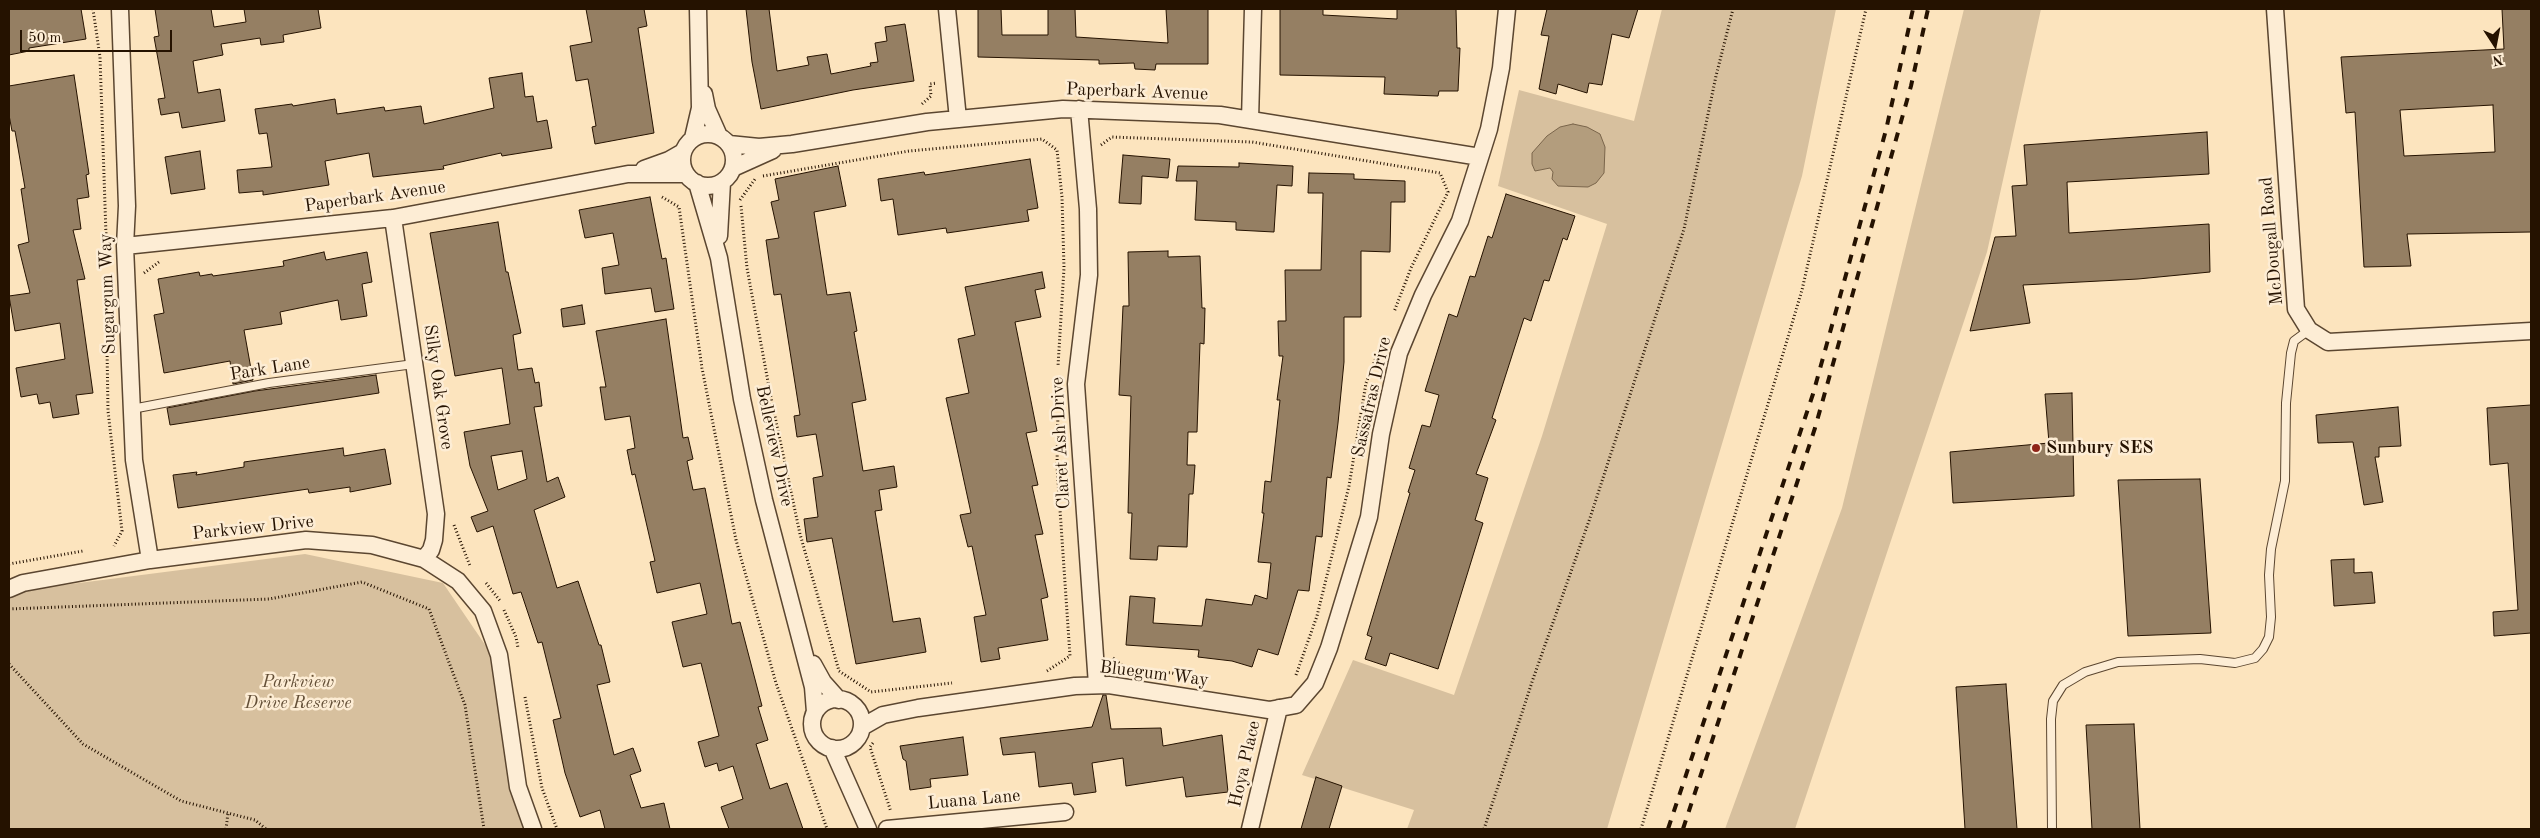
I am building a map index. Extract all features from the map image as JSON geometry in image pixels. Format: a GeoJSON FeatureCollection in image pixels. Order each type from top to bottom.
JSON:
{"type":"FeatureCollection","features":[{"type":"Feature","properties":{"kind":"street","name":"Sugargum Way"},"geometry":{"type":"LineString","coordinates":[[118,9],[127,206],[125,246],[134,460],[150,560]]}},
{"type":"Feature","properties":{"kind":"street"},"geometry":{"type":"LineString","coordinates":[[698,9],[699,67],[700,108],[693,138],[683,152],[683,169],[692,179],[703,186],[722,182],[733,168],[734,162],[707,109],[699,67]]}},
{"type":"Feature","properties":{"kind":"street"},"geometry":{"type":"LineString","coordinates":[[948,9],[958,119]]}},
{"type":"Feature","properties":{"kind":"street"},"geometry":{"type":"LineString","coordinates":[[1250,120],[1253,9]]}},
{"type":"Feature","properties":{"kind":"street","name":"Sassafras Drive"},"geometry":{"type":"LineString","coordinates":[[1296,705],[1315,683],[1329,648],[1370,517],[1381,434],[1399,353],[1423,295],[1460,221],[1489,130],[1501,68],[1507,9]]}},
{"type":"Feature","properties":{"kind":"street","name":"McDougall Road"},"geometry":{"type":"LineString","coordinates":[[2275,9],[2296,309],[2308,330]]}},
{"type":"Feature","properties":{"kind":"street","name":"Paperbark Avenue"},"geometry":{"type":"LineString","coordinates":[[724,140],[759,146],[792,144],[927,122],[1078,109],[1220,115],[1480,157]]}},
{"type":"Feature","properties":{"kind":"street","name":"Claret Ash Drive"},"geometry":{"type":"LineString","coordinates":[[1078,109],[1088,209],[1088,275],[1076,384],[1097,686]]}},
{"type":"Feature","properties":{"kind":"street"},"geometry":{"type":"LineString","coordinates":[[693,138],[709,134],[724,140]]}},
{"type":"Feature","properties":{"kind":"street","name":"Paperbark Avenue"},"geometry":{"type":"LineString","coordinates":[[733,168],[759,155],[792,144]]}},
{"type":"Feature","properties":{"kind":"street","name":"Paperbark Avenue"},"geometry":{"type":"LineString","coordinates":[[125,246],[393,218],[628,174],[669,160],[683,152]]}},
{"type":"Feature","properties":{"kind":"street","name":"Paperbark Avenue"},"geometry":{"type":"LineString","coordinates":[[628,174],[692,179]]}},
{"type":"Feature","properties":{"kind":"street","name":"Belleview Drive"},"geometry":{"type":"LineString","coordinates":[[692,179],[719,258]]}},
{"type":"Feature","properties":{"kind":"street","name":"Belleview Drive"},"geometry":{"type":"LineString","coordinates":[[722,182],[719,219],[719,258],[742,399],[764,500],[813,686],[814,712]]}},
{"type":"Feature","properties":{"kind":"street","name":"Silky Oak Grove"},"geometry":{"type":"LineString","coordinates":[[393,218],[436,514],[434,540],[431,550],[424,559]]}},
{"type":"Feature","properties":{"kind":"street"},"geometry":{"type":"LineString","coordinates":[[2308,330],[2328,342],[2531,331]]}},
{"type":"Feature","properties":{"kind":"street","name":"Parkview Drive"},"geometry":{"type":"LineString","coordinates":[[13,585],[150,560],[306,540],[372,545],[424,559],[458,581],[483,611],[499,655],[518,786],[533,829]]}},
{"type":"Feature","properties":{"kind":"street","name":"Belleview Drive"},"geometry":{"type":"LineString","coordinates":[[800,640],[823,682],[839,700]]}},
{"type":"Feature","properties":{"kind":"street","name":"Bluegum Way"},"geometry":{"type":"LineString","coordinates":[[855,707],[881,712],[1075,686],[1109,685],[1269,710],[1296,705]]}},
{"type":"Feature","properties":{"kind":"street"},"geometry":{"type":"LineString","coordinates":[[832,699],[839,700],[845,700],[855,707],[860,714],[862,727],[860,734],[852,744],[837,749],[818,741],[813,732],[812,721],[814,712],[820,706],[832,699]]}},
{"type":"Feature","properties":{"kind":"street","name":"Hoya Place"},"geometry":{"type":"LineString","coordinates":[[1250,829],[1279,708]]}},
{"type":"Feature","properties":{"kind":"street","name":"Bluegum Way"},"geometry":{"type":"LineString","coordinates":[[862,727],[881,712]]}},
{"type":"Feature","properties":{"kind":"street"},"geometry":{"type":"LineString","coordinates":[[852,744],[850,768],[853,793]]}},
{"type":"Feature","properties":{"kind":"street"},"geometry":{"type":"LineString","coordinates":[[832,748],[868,829]]}},
{"type":"Feature","properties":{"kind":"street","name":"Luana Lane"},"geometry":{"type":"LineString","coordinates":[[892,829],[1065,812]]}},
{"type":"Feature","properties":{"kind":"lane"},"geometry":{"type":"LineString","coordinates":[[2052,829],[2051,719],[2053,701],[2063,685],[2085,672],[2118,662],[2200,659],[2235,663],[2255,658],[2263,650],[2269,637],[2271,617],[2269,575],[2271,549],[2285,481],[2286,403],[2291,353],[2294,341],[2308,330]]}},
{"type":"Feature","properties":{"kind":"lane","name":"Park Lane"},"geometry":{"type":"LineString","coordinates":[[132,409],[269,383],[414,364]]}},
{"type":"Feature","properties":{"kind":"path"},"geometry":{"type":"LineString","coordinates":[[94,9],[100,57],[106,244]]}},
{"type":"Feature","properties":{"kind":"path"},"geometry":{"type":"LineString","coordinates":[[1484,829],[1533,679],[1593,508],[1684,229],[1716,76],[1734,9]]}},
{"type":"Feature","properties":{"kind":"path"},"geometry":{"type":"LineString","coordinates":[[1641,829],[1802,290],[1866,9]]}},
{"type":"Feature","properties":{"kind":"path"},"geometry":{"type":"LineString","coordinates":[[919,108],[931,96],[930,84],[955,81]]}},
{"type":"Feature","properties":{"kind":"path"},"geometry":{"type":"LineString","coordinates":[[1058,159],[1098,153],[1099,146],[1112,137],[1252,142],[1440,173],[1448,192],[1411,268],[1390,321]]}},
{"type":"Feature","properties":{"kind":"path"},"geometry":{"type":"LineString","coordinates":[[892,829],[870,747],[884,728],[881,712],[871,692],[839,671],[800,534],[771,398],[747,268],[740,199],[755,179],[763,176],[909,151],[1042,139],[1057,150],[1062,197],[1064,268],[1058,372]]}},
{"type":"Feature","properties":{"kind":"path"},"geometry":{"type":"LineString","coordinates":[[759,155],[763,176]]}},
{"type":"Feature","properties":{"kind":"path"},"geometry":{"type":"LineString","coordinates":[[662,197],[679,207],[702,368],[736,540],[776,683],[827,829]]}},
{"type":"Feature","properties":{"kind":"path"},"geometry":{"type":"LineString","coordinates":[[143,274],[158,262],[168,260]]}},
{"type":"Feature","properties":{"kind":"path"},"geometry":{"type":"LineString","coordinates":[[106,283],[108,411],[122,531],[116,546],[106,548]]}},
{"type":"Feature","properties":{"kind":"path"},"geometry":{"type":"LineString","coordinates":[[1294,679],[1318,616],[1349,486],[1366,383],[1380,348]]}},
{"type":"Feature","properties":{"kind":"path"},"geometry":{"type":"LineString","coordinates":[[1038,672],[1048,671],[1070,656],[1057,466],[1058,400]]}},
{"type":"Feature","properties":{"kind":"path"},"geometry":{"type":"LineString","coordinates":[[453,516],[469,566],[475,572]]}},
{"type":"Feature","properties":{"kind":"path"},"geometry":{"type":"LineString","coordinates":[[9,564],[87,551]]}},
{"type":"Feature","properties":{"kind":"path"},"geometry":{"type":"LineString","coordinates":[[480,577],[498,595],[516,637],[519,656]]}},
{"type":"Feature","properties":{"kind":"path"},"geometry":{"type":"LineString","coordinates":[[9,609],[269,599],[362,582],[429,609],[465,705],[484,829]]}},
{"type":"Feature","properties":{"kind":"path"},"geometry":{"type":"LineString","coordinates":[[1069,643],[1112,640],[1113,657],[1123,667],[1172,672],[1200,679]]}},
{"type":"Feature","properties":{"kind":"path"},"geometry":{"type":"LineString","coordinates":[[9,664],[83,744],[181,801],[255,820],[266,829]]}},
{"type":"Feature","properties":{"kind":"path"},"geometry":{"type":"LineString","coordinates":[[871,692],[959,682]]}},
{"type":"Feature","properties":{"kind":"path"},"geometry":{"type":"LineString","coordinates":[[525,694],[542,788],[557,829]]}},
{"type":"Feature","properties":{"kind":"path"},"geometry":{"type":"LineString","coordinates":[[226,829],[228,813]]}},
{"type":"Feature","properties":{"kind":"green space"},"geometry":{"type":"Polygon","coordinates":[[[1662,9],[1836,9],[1802,176],[1607,829],[1407,829],[1414,810],[1302,775],[1353,660],[1454,695],[1542,436],[1607,224],[1498,186],[1519,90],[1634,121],[1662,9]]]}},
{"type":"Feature","properties":{"kind":"green space"},"geometry":{"type":"Polygon","coordinates":[[[1964,9],[2041,9],[1987,252],[1795,829],[1725,829],[1842,508],[1964,9]]]}},
{"type":"Feature","properties":{"kind":"green space","name":"Parkview Drive Reserve"},"geometry":{"type":"Polygon","coordinates":[[[305,554],[443,583],[492,655],[532,829],[9,829],[9,592],[305,554]]]}},
{"type":"Feature","properties":{"kind":"shaded area"},"geometry":{"type":"Polygon","coordinates":[[[1573,124],[1587,127],[1600,134],[1605,147],[1604,173],[1596,183],[1588,187],[1558,186],[1552,179],[1553,172],[1550,168],[1535,171],[1532,164],[1532,153],[1547,136],[1560,127],[1573,124]]]}},
{"type":"Feature","properties":{"kind":"building"},"geometry":{"type":"Polygon","coordinates":[[[9,9],[81,9],[86,39],[29,48],[29,51],[9,55],[9,9]]]}},
{"type":"Feature","properties":{"kind":"building"},"geometry":{"type":"Polygon","coordinates":[[[155,9],[211,9],[214,27],[246,22],[244,9],[318,9],[321,28],[283,35],[284,42],[261,45],[260,38],[221,44],[223,55],[193,61],[198,93],[220,89],[225,121],[182,128],[179,112],[161,115],[158,99],[165,98],[154,37],[159,36],[155,9]]]}},
{"type":"Feature","properties":{"kind":"building"},"geometry":{"type":"Polygon","coordinates":[[[586,9],[644,9],[647,26],[638,28],[654,133],[595,144],[592,127],[596,126],[588,79],[576,81],[570,46],[592,42],[586,9]]]}},
{"type":"Feature","properties":{"kind":"building"},"geometry":{"type":"Polygon","coordinates":[[[746,9],[769,9],[777,71],[809,65],[807,57],[827,54],[831,74],[871,66],[870,63],[878,62],[875,43],[887,41],[885,27],[905,24],[914,81],[853,90],[761,109],[752,62],[746,9]]]}},
{"type":"Feature","properties":{"kind":"building"},"geometry":{"type":"Polygon","coordinates":[[[978,9],[1001,9],[1002,35],[1048,35],[1048,9],[1075,9],[1076,37],[1168,43],[1166,9],[1208,9],[1208,64],[1156,64],[1155,70],[1135,69],[1134,63],[1099,64],[1099,60],[978,57],[978,9]]]}},
{"type":"Feature","properties":{"kind":"building"},"geometry":{"type":"Polygon","coordinates":[[[1280,9],[1323,9],[1323,15],[1397,19],[1397,9],[1456,9],[1457,48],[1460,48],[1458,91],[1439,91],[1438,96],[1384,94],[1385,77],[1280,75],[1280,9]]]}},
{"type":"Feature","properties":{"kind":"building"},"geometry":{"type":"Polygon","coordinates":[[[1547,9],[1638,9],[1629,38],[1612,34],[1602,85],[1589,83],[1587,93],[1558,84],[1556,94],[1539,89],[1549,36],[1541,35],[1547,9]]]}},
{"type":"Feature","properties":{"kind":"building"},"geometry":{"type":"Polygon","coordinates":[[[2502,9],[2531,9],[2531,232],[2407,234],[2411,266],[2364,267],[2355,112],[2346,113],[2341,57],[2504,49],[2502,9]],[[2493,105],[2400,110],[2404,156],[2495,152],[2493,105]]]}},
{"type":"Feature","properties":{"kind":"building"},"geometry":{"type":"Polygon","coordinates":[[[522,73],[525,97],[533,96],[537,122],[547,120],[552,148],[502,156],[501,153],[443,166],[444,169],[373,177],[369,153],[325,161],[329,185],[263,195],[263,191],[239,193],[237,170],[272,167],[267,133],[259,134],[255,109],[292,104],[293,106],[335,99],[337,114],[384,107],[385,111],[421,106],[424,124],[494,108],[489,78],[522,73]]]}},
{"type":"Feature","properties":{"kind":"building"},"geometry":{"type":"Polygon","coordinates":[[[74,75],[89,174],[86,175],[89,197],[77,199],[81,229],[73,230],[85,279],[77,280],[93,393],[76,395],[79,414],[53,418],[50,402],[39,404],[37,394],[21,397],[16,368],[65,359],[60,323],[15,331],[9,296],[30,293],[18,245],[29,242],[21,189],[25,188],[15,131],[12,131],[9,115],[9,86],[74,75]]]}},
{"type":"Feature","properties":{"kind":"building"},"geometry":{"type":"Polygon","coordinates":[[[2207,132],[2209,174],[2067,182],[2069,233],[2209,224],[2210,272],[2138,279],[2023,285],[2030,323],[1970,331],[1995,237],[2016,236],[2012,186],[2027,185],[2024,145],[2207,132]]]}},
{"type":"Feature","properties":{"kind":"building"},"geometry":{"type":"Polygon","coordinates":[[[200,151],[205,189],[171,194],[165,157],[200,151]]]}},
{"type":"Feature","properties":{"kind":"building"},"geometry":{"type":"Polygon","coordinates":[[[1123,155],[1170,159],[1168,178],[1142,176],[1141,204],[1119,203],[1123,155]]]}},
{"type":"Feature","properties":{"kind":"building"},"geometry":{"type":"Polygon","coordinates":[[[1030,159],[1038,208],[1027,210],[1029,221],[947,233],[946,228],[898,235],[893,199],[881,201],[878,179],[924,172],[925,175],[1030,159]]]}},
{"type":"Feature","properties":{"kind":"building"},"geometry":{"type":"Polygon","coordinates":[[[1239,163],[1293,166],[1292,186],[1277,185],[1274,232],[1236,230],[1236,222],[1195,220],[1197,181],[1176,181],[1178,166],[1239,167],[1239,163]]]}},
{"type":"Feature","properties":{"kind":"building"},"geometry":{"type":"Polygon","coordinates":[[[838,166],[846,206],[814,212],[827,295],[850,292],[857,331],[854,332],[866,400],[852,403],[863,471],[894,466],[897,487],[879,490],[882,510],[875,511],[893,622],[920,618],[926,652],[856,664],[832,538],[807,542],[804,519],[818,517],[813,478],[823,476],[816,434],[797,437],[794,416],[800,415],[781,294],[774,295],[766,240],[779,238],[771,202],[779,200],[775,179],[838,166]]]}},
{"type":"Feature","properties":{"kind":"building"},"geometry":{"type":"Polygon","coordinates":[[[1309,173],[1354,174],[1354,179],[1405,181],[1405,202],[1391,202],[1390,252],[1361,251],[1361,317],[1344,317],[1344,362],[1331,478],[1327,477],[1322,537],[1316,536],[1309,591],[1298,590],[1278,655],[1258,649],[1252,667],[1232,661],[1198,657],[1199,650],[1126,645],[1130,596],[1155,598],[1153,623],[1202,626],[1206,599],[1252,605],[1255,595],[1267,599],[1271,563],[1258,562],[1264,513],[1262,513],[1265,481],[1271,482],[1280,400],[1277,400],[1283,356],[1279,356],[1278,321],[1286,321],[1285,270],[1321,270],[1323,193],[1308,193],[1309,173]]]}},
{"type":"Feature","properties":{"kind":"building"},"geometry":{"type":"Polygon","coordinates":[[[1506,194],[1575,216],[1567,240],[1563,238],[1549,281],[1544,280],[1531,321],[1524,318],[1492,418],[1496,420],[1476,474],[1488,478],[1475,520],[1483,523],[1438,669],[1390,653],[1386,666],[1365,659],[1372,637],[1367,635],[1410,493],[1408,492],[1415,470],[1409,468],[1422,425],[1430,427],[1439,395],[1425,391],[1449,314],[1457,317],[1470,276],[1475,277],[1488,236],[1492,238],[1506,194]]]}},
{"type":"Feature","properties":{"kind":"building"},"geometry":{"type":"Polygon","coordinates":[[[650,197],[662,259],[666,258],[674,309],[655,312],[651,288],[605,294],[602,268],[619,265],[613,233],[585,238],[579,210],[650,197]]]}},
{"type":"Feature","properties":{"kind":"building"},"geometry":{"type":"Polygon","coordinates":[[[498,222],[506,272],[508,272],[521,333],[513,335],[518,370],[532,368],[535,383],[539,382],[542,406],[534,407],[547,482],[558,477],[565,497],[534,510],[557,588],[578,581],[599,645],[601,645],[610,682],[597,685],[614,755],[633,748],[641,771],[630,775],[641,808],[664,803],[670,829],[605,829],[600,810],[580,817],[565,773],[553,720],[561,718],[542,642],[538,643],[521,592],[513,594],[493,526],[477,532],[471,517],[488,511],[470,466],[464,432],[510,424],[502,368],[455,376],[430,233],[498,222]],[[522,451],[491,456],[498,490],[527,479],[522,451]]]}},
{"type":"Feature","properties":{"kind":"building"},"geometry":{"type":"Polygon","coordinates":[[[1168,251],[1168,257],[1200,256],[1202,308],[1205,308],[1204,344],[1200,343],[1197,432],[1188,432],[1187,465],[1195,465],[1193,494],[1189,494],[1187,547],[1158,546],[1157,560],[1130,559],[1132,513],[1128,513],[1131,396],[1119,395],[1123,306],[1129,306],[1128,252],[1168,251]]]}},
{"type":"Feature","properties":{"kind":"building"},"geometry":{"type":"Polygon","coordinates":[[[324,252],[326,260],[367,252],[372,282],[362,284],[367,316],[341,320],[338,300],[280,312],[282,324],[244,330],[253,380],[233,384],[230,361],[164,373],[154,315],[164,313],[158,279],[199,272],[200,276],[212,274],[213,276],[284,266],[283,261],[324,252]]]}},
{"type":"Feature","properties":{"kind":"building"},"geometry":{"type":"Polygon","coordinates":[[[1042,272],[1045,288],[1035,290],[1041,317],[1015,322],[1037,431],[1026,433],[1038,485],[1032,486],[1043,534],[1035,535],[1048,597],[1041,599],[1048,640],[998,648],[1000,659],[981,662],[974,617],[986,615],[972,546],[968,547],[960,515],[971,513],[946,398],[969,393],[958,339],[975,335],[965,287],[1042,272]]]}},
{"type":"Feature","properties":{"kind":"building"},"geometry":{"type":"Polygon","coordinates":[[[582,305],[585,324],[563,327],[561,309],[582,305]]]}},
{"type":"Feature","properties":{"kind":"building"},"geometry":{"type":"Polygon","coordinates":[[[666,319],[683,438],[688,437],[693,459],[687,461],[693,490],[705,488],[732,624],[740,622],[762,706],[758,707],[768,740],[756,744],[770,789],[787,783],[803,829],[729,829],[721,807],[743,799],[733,766],[719,771],[717,763],[705,767],[698,742],[719,736],[701,663],[683,667],[672,622],[707,614],[700,583],[657,593],[650,562],[655,561],[635,474],[632,475],[627,450],[635,448],[630,416],[605,420],[600,387],[606,387],[596,331],[666,319]]]}},
{"type":"Feature","properties":{"kind":"building"},"geometry":{"type":"Polygon","coordinates":[[[376,375],[379,393],[170,425],[167,408],[255,391],[376,375]]]}},
{"type":"Feature","properties":{"kind":"building","name":"Sunbury SES"},"geometry":{"type":"Polygon","coordinates":[[[2072,393],[2074,496],[1953,503],[1950,452],[2049,443],[2045,394],[2072,393]]]}},
{"type":"Feature","properties":{"kind":"building"},"geometry":{"type":"Polygon","coordinates":[[[2531,405],[2531,633],[2494,636],[2493,612],[2518,610],[2508,463],[2490,465],[2487,408],[2531,405]]]}},
{"type":"Feature","properties":{"kind":"building"},"geometry":{"type":"Polygon","coordinates":[[[2398,407],[2401,446],[2379,447],[2379,457],[2375,457],[2383,502],[2364,505],[2353,442],[2318,443],[2316,415],[2398,407]]]}},
{"type":"Feature","properties":{"kind":"building"},"geometry":{"type":"Polygon","coordinates":[[[343,448],[344,456],[385,449],[391,484],[350,492],[350,487],[309,493],[308,489],[178,508],[173,475],[197,472],[196,475],[244,467],[244,462],[343,448]]]}},
{"type":"Feature","properties":{"kind":"building"},"geometry":{"type":"Polygon","coordinates":[[[2200,479],[2211,633],[2128,636],[2118,480],[2200,479]]]}},
{"type":"Feature","properties":{"kind":"building"},"geometry":{"type":"Polygon","coordinates":[[[2354,559],[2354,573],[2372,572],[2375,603],[2334,606],[2331,560],[2354,559]]]}},
{"type":"Feature","properties":{"kind":"building"},"geometry":{"type":"Polygon","coordinates":[[[2006,684],[2017,829],[1965,829],[1956,687],[2006,684]]]}},
{"type":"Feature","properties":{"kind":"building"},"geometry":{"type":"Polygon","coordinates":[[[1103,695],[1106,695],[1111,729],[1161,728],[1163,746],[1222,735],[1228,792],[1186,797],[1183,777],[1126,786],[1123,758],[1092,763],[1096,792],[1074,795],[1072,783],[1039,787],[1035,752],[1003,755],[1000,738],[1092,727],[1103,695]]]}},
{"type":"Feature","properties":{"kind":"building"},"geometry":{"type":"Polygon","coordinates":[[[2134,724],[2140,829],[2092,829],[2086,725],[2134,724]]]}},
{"type":"Feature","properties":{"kind":"building"},"geometry":{"type":"Polygon","coordinates":[[[963,737],[968,775],[930,779],[931,787],[910,790],[906,761],[903,759],[900,746],[963,737]]]}},
{"type":"Feature","properties":{"kind":"building"},"geometry":{"type":"Polygon","coordinates":[[[1316,777],[1342,786],[1329,829],[1301,829],[1316,777]]]}},
{"type":"Feature","properties":{"kind":"railway"},"geometry":{"type":"LineString","coordinates":[[1668,829],[1813,394],[1886,130],[1913,9]]}},
{"type":"Feature","properties":{"kind":"railway"},"geometry":{"type":"LineString","coordinates":[[1683,829],[1815,428],[1911,86],[1928,9]]}},
{"type":"Feature","properties":{"kind":"place","name":"Sunbury SES"},"geometry":{"type":"Point","coordinates":[2036,448]}}]}
